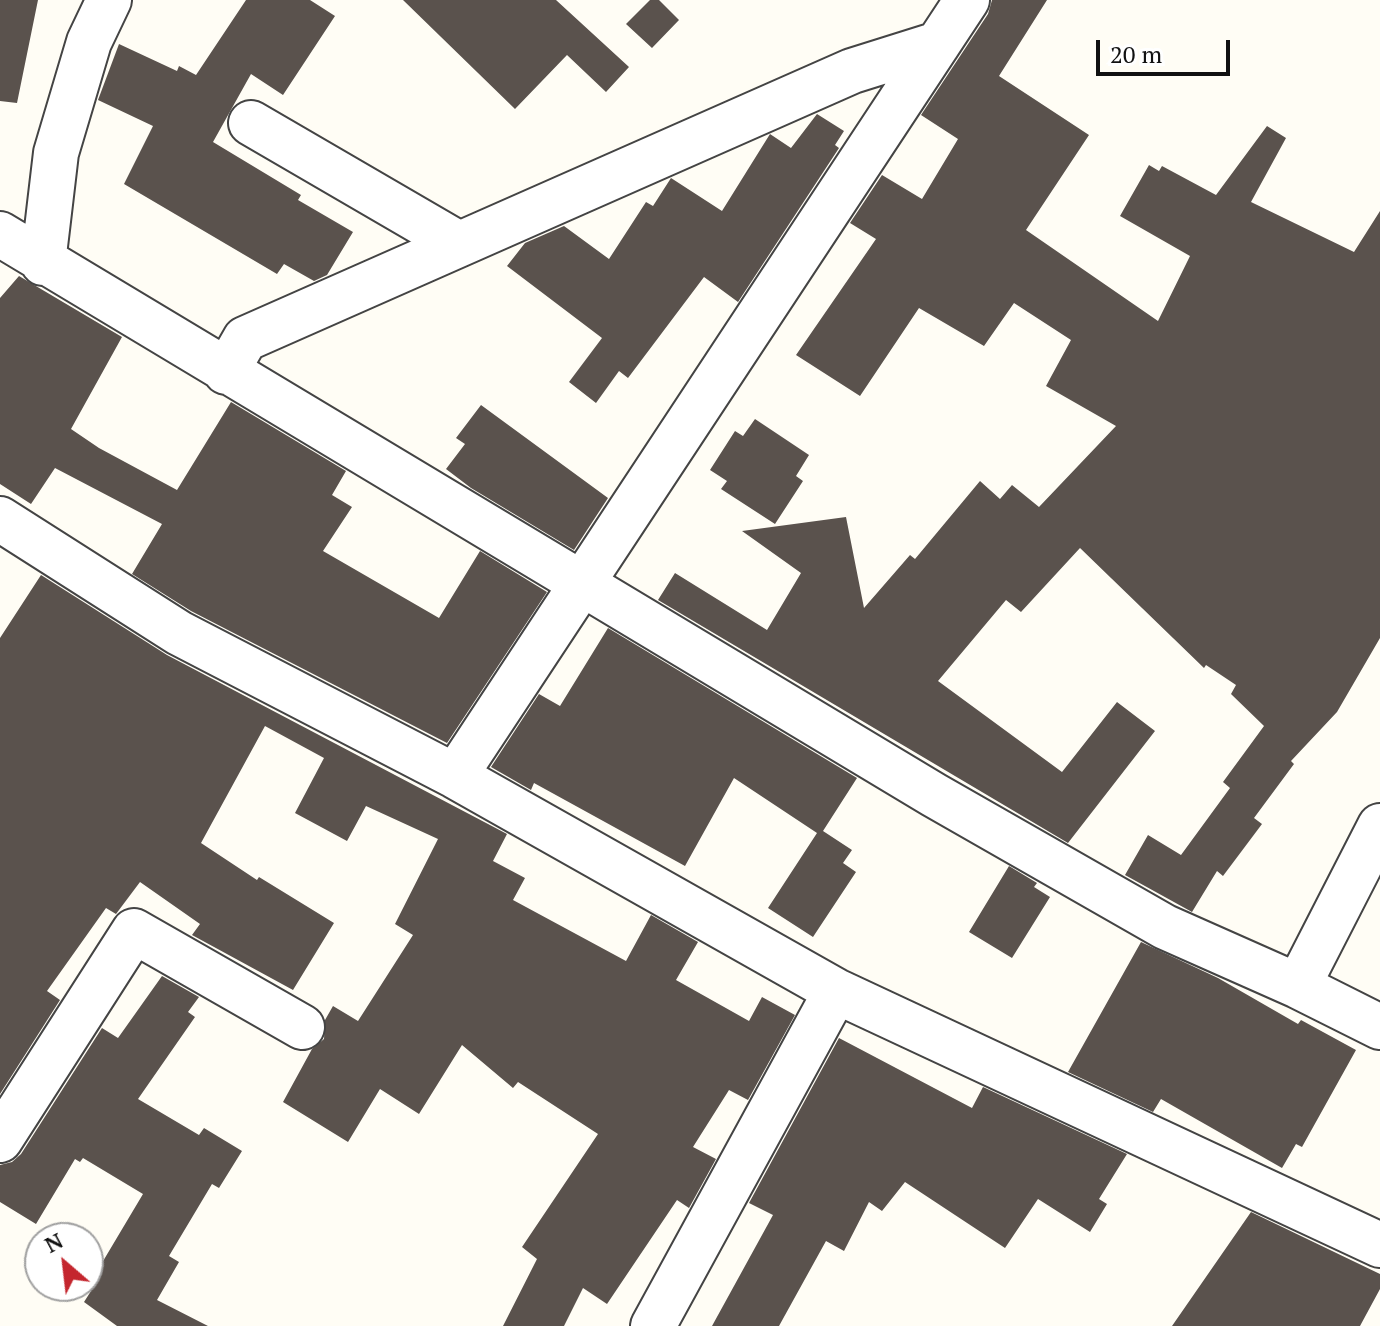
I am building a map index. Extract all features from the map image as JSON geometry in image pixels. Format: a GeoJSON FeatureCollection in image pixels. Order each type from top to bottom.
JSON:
{"type":"FeatureCollection","features":[{"type":"Feature","properties":{"kind":"street"},"geometry":{"type":"LineString","coordinates":[[43,263],[56,153],[89,42],[109,0]]}},
{"type":"Feature","properties":{"kind":"street"},"geometry":{"type":"LineString","coordinates":[[455,776],[967,0]]}},
{"type":"Feature","properties":{"kind":"street"},"geometry":{"type":"LineString","coordinates":[[226,372],[245,339],[852,71],[938,44]]}},
{"type":"Feature","properties":{"kind":"street"},"geometry":{"type":"LineString","coordinates":[[251,123],[459,244]]}},
{"type":"Feature","properties":{"kind":"street"},"geometry":{"type":"LineString","coordinates":[[0,234],[43,263],[934,795],[1165,927],[1298,986],[1380,1027]]}},
{"type":"Feature","properties":{"kind":"street"},"geometry":{"type":"LineString","coordinates":[[0,519],[179,633],[455,776],[836,991],[1380,1245]]}},
{"type":"Feature","properties":{"kind":"street"},"geometry":{"type":"LineString","coordinates":[[1298,986],[1380,826]]}},
{"type":"Feature","properties":{"kind":"street"},"geometry":{"type":"LineString","coordinates":[[0,1140],[134,931],[302,1027]]}},
{"type":"Feature","properties":{"kind":"street"},"geometry":{"type":"LineString","coordinates":[[653,1326],[836,991]]}},
{"type":"Feature","properties":{"kind":"building"},"geometry":{"type":"Polygon","coordinates":[[[0,0],[38,0],[17,103],[0,101],[0,0]]]}},
{"type":"Feature","properties":{"kind":"building"},"geometry":{"type":"Polygon","coordinates":[[[246,0],[310,0],[335,16],[283,95],[251,74],[213,142],[301,195],[298,200],[353,232],[327,275],[314,281],[284,264],[277,274],[124,184],[153,126],[98,100],[119,44],[177,71],[179,66],[196,75],[246,0]]]}},
{"type":"Feature","properties":{"kind":"building"},"geometry":{"type":"Polygon","coordinates":[[[403,0],[556,0],[629,67],[606,92],[567,55],[515,109],[403,0]]]}},
{"type":"Feature","properties":{"kind":"building"},"geometry":{"type":"Polygon","coordinates":[[[650,0],[659,0],[679,20],[652,48],[626,24],[650,0]]]}},
{"type":"Feature","properties":{"kind":"building"},"geometry":{"type":"Polygon","coordinates":[[[992,0],[1047,0],[999,76],[1089,135],[1026,230],[1158,321],[1190,256],[1120,216],[1149,165],[1159,171],[1162,166],[1216,195],[1267,126],[1286,138],[1251,202],[1354,252],[1380,211],[1380,638],[1337,712],[1291,761],[1294,764],[1254,818],[1262,824],[1223,876],[1217,871],[1192,912],[1125,875],[1148,835],[1181,855],[1230,788],[1223,782],[1264,726],[1231,694],[1236,685],[1206,665],[1204,668],[1080,548],[1021,612],[1006,600],[938,681],[1062,772],[1117,702],[1155,731],[1068,843],[658,600],[675,573],[767,630],[801,573],[742,531],[846,517],[864,608],[910,555],[915,559],[980,481],[1000,499],[1012,485],[1039,507],[1116,426],[1046,386],[1071,340],[1014,303],[984,346],[919,308],[860,396],[796,355],[876,239],[850,223],[882,175],[922,199],[958,139],[921,115],[988,14],[992,0]]]}},
{"type":"Feature","properties":{"kind":"building"},"geometry":{"type":"Polygon","coordinates":[[[817,114],[844,131],[835,145],[839,148],[738,302],[704,277],[628,378],[619,371],[596,403],[569,382],[602,338],[507,266],[525,243],[564,226],[609,259],[646,202],[653,206],[671,178],[722,211],[770,134],[791,148],[817,114]]]}},
{"type":"Feature","properties":{"kind":"building"},"geometry":{"type":"Polygon","coordinates":[[[19,276],[122,337],[71,429],[99,448],[177,490],[231,402],[346,471],[332,495],[352,507],[323,551],[439,618],[480,551],[547,592],[447,743],[191,611],[132,574],[162,524],[55,468],[31,504],[0,484],[0,298],[19,276]]]}},
{"type":"Feature","properties":{"kind":"building"},"geometry":{"type":"Polygon","coordinates":[[[481,405],[608,498],[574,550],[471,488],[446,469],[465,444],[456,438],[481,405]]]}},
{"type":"Feature","properties":{"kind":"building"},"geometry":{"type":"Polygon","coordinates":[[[755,419],[809,455],[796,476],[803,481],[775,524],[721,489],[727,481],[710,470],[735,431],[743,436],[755,419]]]}},
{"type":"Feature","properties":{"kind":"building"},"geometry":{"type":"Polygon","coordinates":[[[41,575],[167,655],[507,834],[493,861],[525,878],[513,900],[626,961],[651,915],[698,942],[676,980],[749,1021],[762,997],[795,1015],[748,1100],[729,1090],[693,1147],[716,1159],[689,1208],[677,1200],[607,1304],[583,1288],[564,1326],[503,1326],[537,1259],[522,1247],[598,1134],[518,1082],[513,1088],[462,1045],[419,1114],[380,1089],[348,1142],[283,1102],[312,1049],[324,1039],[325,1020],[333,1006],[358,1021],[413,935],[395,924],[438,839],[366,806],[347,841],[295,813],[324,758],[265,726],[201,843],[257,880],[259,877],[334,923],[293,990],[192,935],[200,924],[140,882],[116,914],[106,908],[47,991],[60,1000],[0,1094],[0,638],[41,575]]]}},
{"type":"Feature","properties":{"kind":"building"},"geometry":{"type":"Polygon","coordinates":[[[608,628],[857,778],[823,831],[852,850],[843,863],[856,872],[813,937],[768,908],[817,833],[734,778],[685,866],[534,783],[531,790],[491,767],[539,694],[560,706],[608,628]]]}},
{"type":"Feature","properties":{"kind":"building"},"geometry":{"type":"Polygon","coordinates":[[[1009,866],[1037,883],[1034,887],[1050,897],[1012,958],[969,932],[1009,866]]]}},
{"type":"Feature","properties":{"kind":"building"},"geometry":{"type":"Polygon","coordinates":[[[1141,942],[1218,978],[1298,1024],[1301,1020],[1356,1050],[1302,1147],[1296,1144],[1282,1168],[1161,1099],[1153,1112],[1068,1072],[1141,942]]]}},
{"type":"Feature","properties":{"kind":"building"},"geometry":{"type":"Polygon","coordinates":[[[162,976],[199,997],[188,1012],[195,1017],[138,1099],[199,1135],[204,1128],[242,1151],[219,1188],[212,1184],[169,1256],[179,1262],[157,1300],[208,1326],[117,1326],[84,1302],[104,1302],[104,1259],[143,1194],[83,1158],[80,1162],[75,1159],[37,1222],[0,1202],[0,1165],[12,1162],[21,1154],[102,1028],[118,1038],[162,976]]]}},
{"type":"Feature","properties":{"kind":"building"},"geometry":{"type":"Polygon","coordinates":[[[839,1038],[972,1108],[983,1087],[1127,1154],[1099,1199],[1107,1204],[1090,1232],[1038,1199],[1005,1248],[905,1182],[882,1211],[869,1202],[844,1251],[826,1241],[779,1326],[712,1326],[773,1215],[749,1203],[839,1038]]]}},
{"type":"Feature","properties":{"kind":"building"},"geometry":{"type":"Polygon","coordinates":[[[1251,1212],[1380,1274],[1380,1289],[1360,1326],[1172,1326],[1251,1212]]]}}]}
